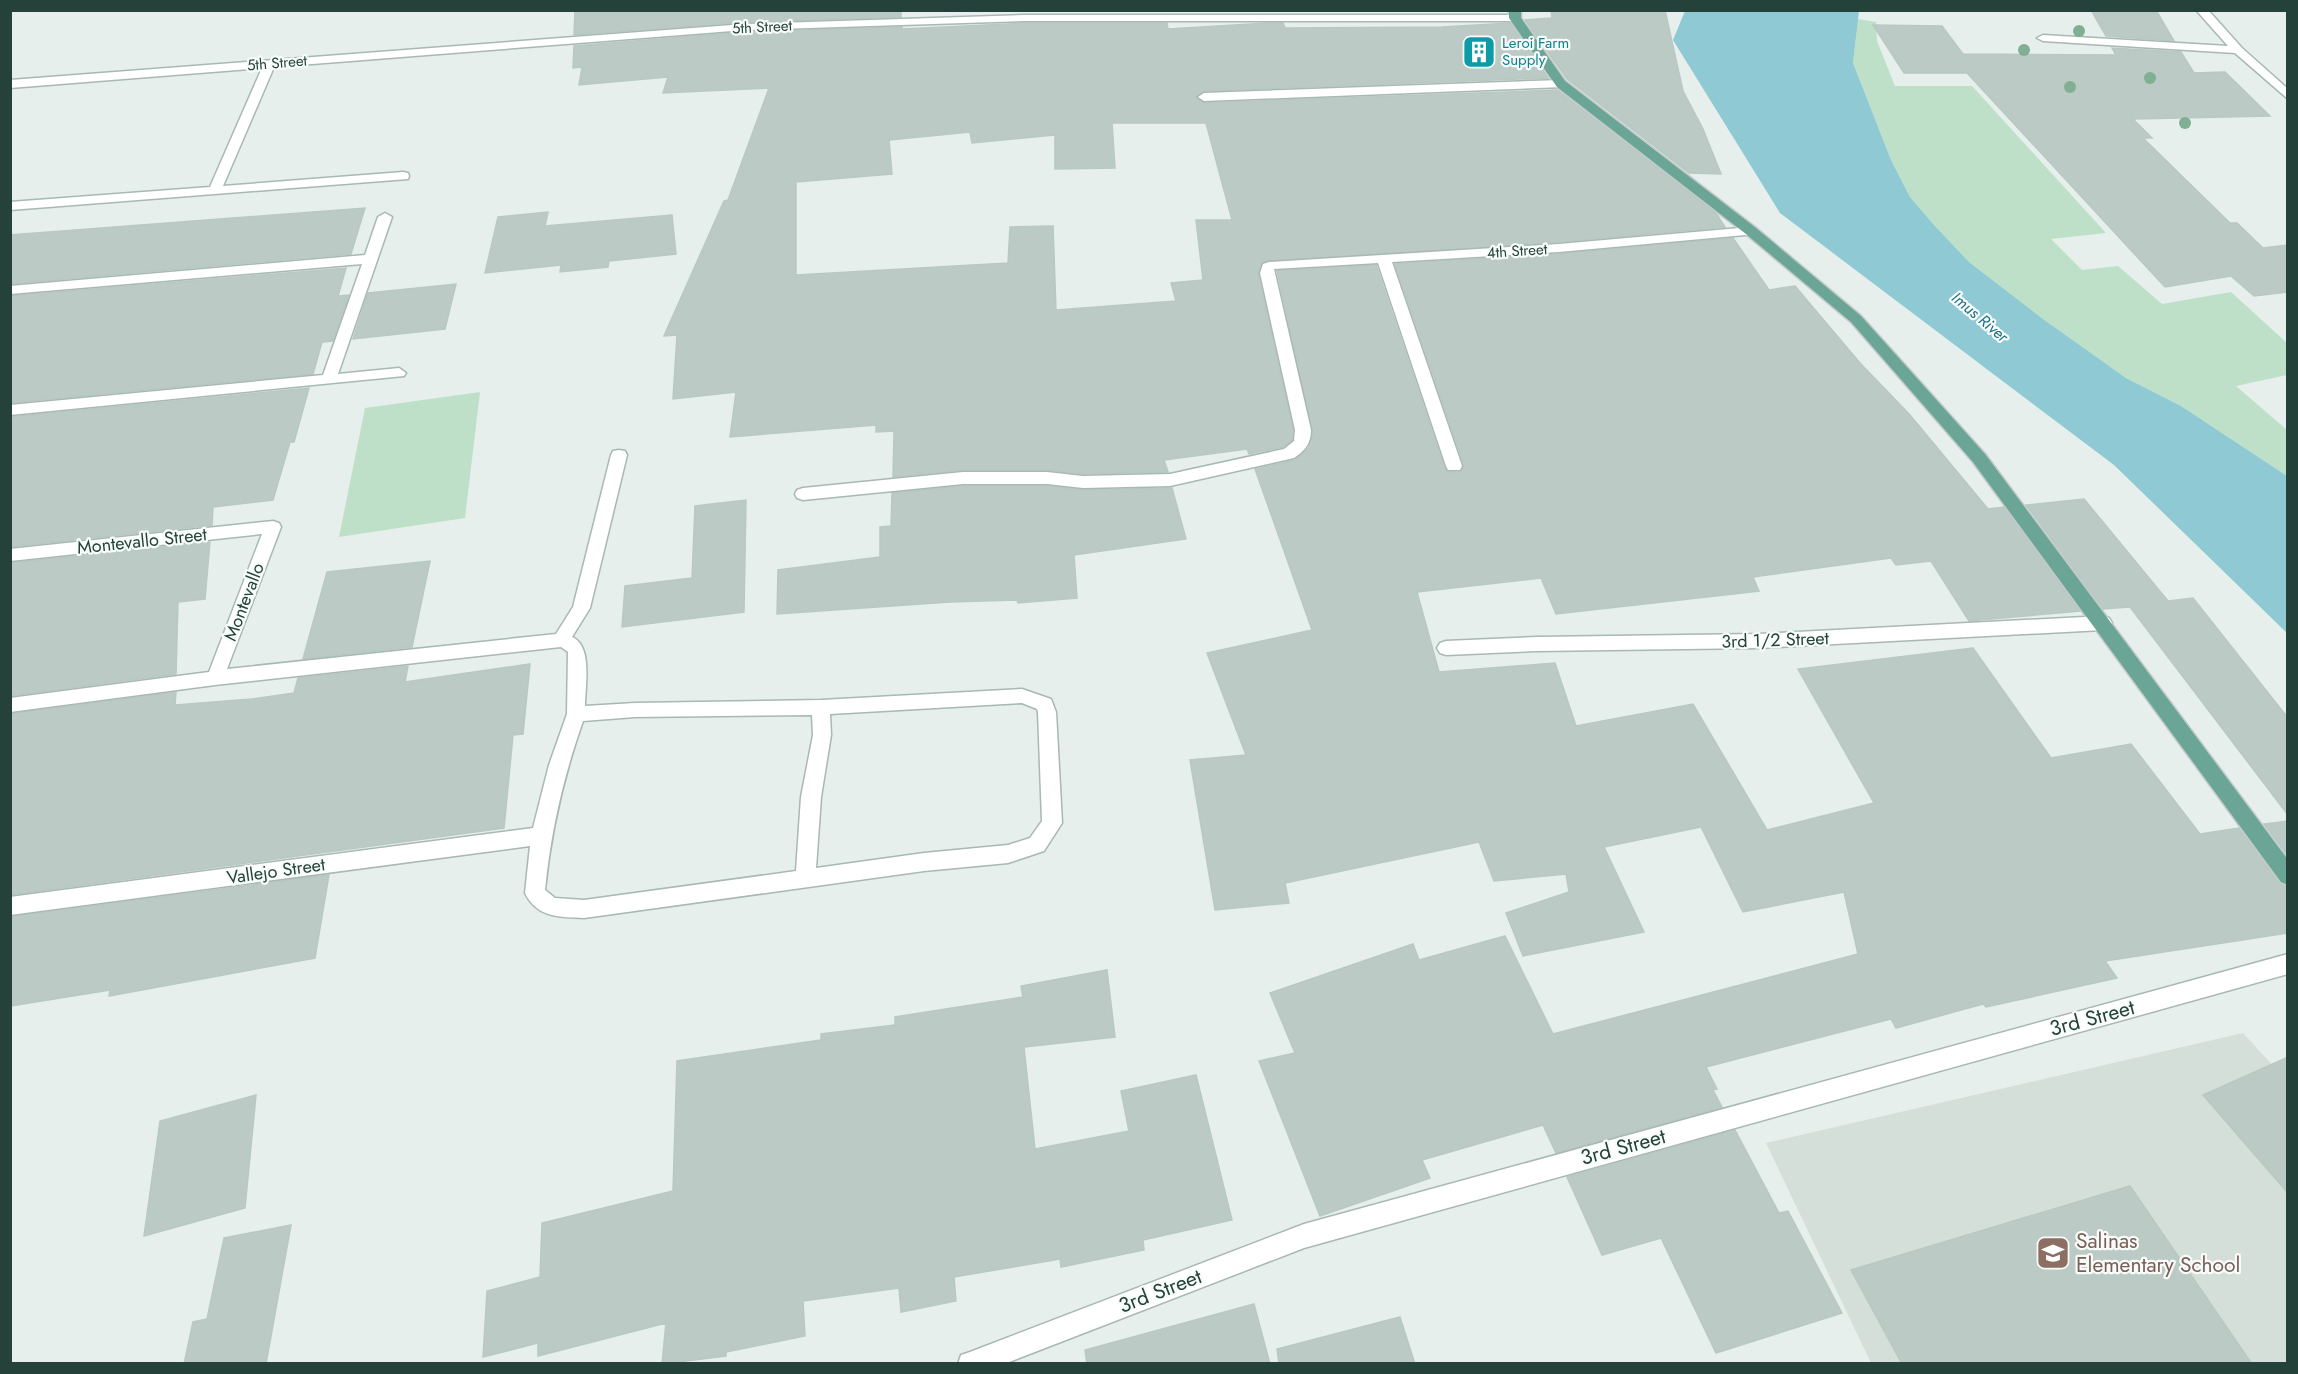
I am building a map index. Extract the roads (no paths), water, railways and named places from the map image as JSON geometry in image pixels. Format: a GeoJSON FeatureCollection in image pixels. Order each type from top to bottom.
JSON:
{"type":"FeatureCollection","features":[{"type":"Feature","properties":{"kind":"main road"},"geometry":{"type":"LineString","coordinates":[[1515,14],[1561,84],[1751,231],[1856,319],[1979,458],[2288,876]]}},
{"type":"Feature","properties":{"kind":"street"},"geometry":{"type":"LineString","coordinates":[[2200,10],[2238,51],[2288,96]]}},
{"type":"Feature","properties":{"kind":"street","name":"5th Street"},"geometry":{"type":"LineString","coordinates":[[10,84],[757,27],[1024,18],[1515,14]]}},
{"type":"Feature","properties":{"kind":"street"},"geometry":{"type":"LineString","coordinates":[[2043,38],[2238,51]]}},
{"type":"Feature","properties":{"kind":"street"},"geometry":{"type":"LineString","coordinates":[[215,190],[270,63]]}},
{"type":"Feature","properties":{"kind":"street"},"geometry":{"type":"LineString","coordinates":[[1204,97],[1561,84]]}},
{"type":"Feature","properties":{"kind":"street"},"geometry":{"type":"LineString","coordinates":[[10,206],[404,176]]}},
{"type":"Feature","properties":{"kind":"street"},"geometry":{"type":"LineString","coordinates":[[329,379],[385,216]]}},
{"type":"Feature","properties":{"kind":"street","name":"4th Street"},"geometry":{"type":"LineString","coordinates":[[803,494],[963,478],[1047,478],[1083,482],[1170,480],[1288,454],[1299,447],[1304,438],[1267,273],[1268,267],[1283,264],[1559,248],[1751,231]]}},
{"type":"Feature","properties":{"kind":"street"},"geometry":{"type":"LineString","coordinates":[[10,290],[370,259]]}},
{"type":"Feature","properties":{"kind":"street"},"geometry":{"type":"LineString","coordinates":[[1384,259],[1454,466]]}},
{"type":"Feature","properties":{"kind":"street"},"geometry":{"type":"LineString","coordinates":[[10,410],[399,374]]}},
{"type":"Feature","properties":{"kind":"street"},"geometry":{"type":"LineString","coordinates":[[561,640],[581,608],[619,455]]}},
{"type":"Feature","properties":{"kind":"street","name":"Montevallo Street"},"geometry":{"type":"LineString","coordinates":[[10,555],[273,527]]}},
{"type":"Feature","properties":{"kind":"street","name":"Montevallo"},"geometry":{"type":"LineString","coordinates":[[214,678],[273,527]]}},
{"type":"Feature","properties":{"kind":"street","name":"3rd 1/2 Street"},"geometry":{"type":"LineString","coordinates":[[1446,648],[1537,644],[1760,641],[2103,623]]}},
{"type":"Feature","properties":{"kind":"street"},"geometry":{"type":"LineString","coordinates":[[10,705],[214,678],[561,640],[570,643],[577,650],[576,714],[558,765],[541,836],[535,893],[550,907],[584,909],[924,862],[1008,854],[1037,845],[1052,823],[1047,712],[1045,704],[1022,696],[821,707],[635,710],[576,714]]}},
{"type":"Feature","properties":{"kind":"street"},"geometry":{"type":"LineString","coordinates":[[805,880],[811,797],[822,735],[821,707]]}},
{"type":"Feature","properties":{"kind":"street","name":"Vallejo Street"},"geometry":{"type":"LineString","coordinates":[[10,906],[541,836]]}},
{"type":"Feature","properties":{"kind":"street","name":"3rd Street"},"geometry":{"type":"LineString","coordinates":[[970,1364],[1304,1236],[2288,964]]}},
{"type":"Feature","properties":{"kind":"water","name":"Imus River"},"geometry":{"type":"Polygon","coordinates":[[[1685,11],[1859,11],[1853,63],[1891,160],[1910,197],[1934,225],[1969,262],[2043,319],[2126,378],[2181,406],[2287,476],[2287,633],[2114,465],[1780,213],[1673,40],[1685,11]]]}},
{"type":"Feature","properties":{"kind":"place","name":"Leroi Farm Supply"},"geometry":{"type":"Point","coordinates":[1479,52]}},
{"type":"Feature","properties":{"kind":"place","name":"Salinas Elementary School"},"geometry":{"type":"Point","coordinates":[2053,1253]}}]}
